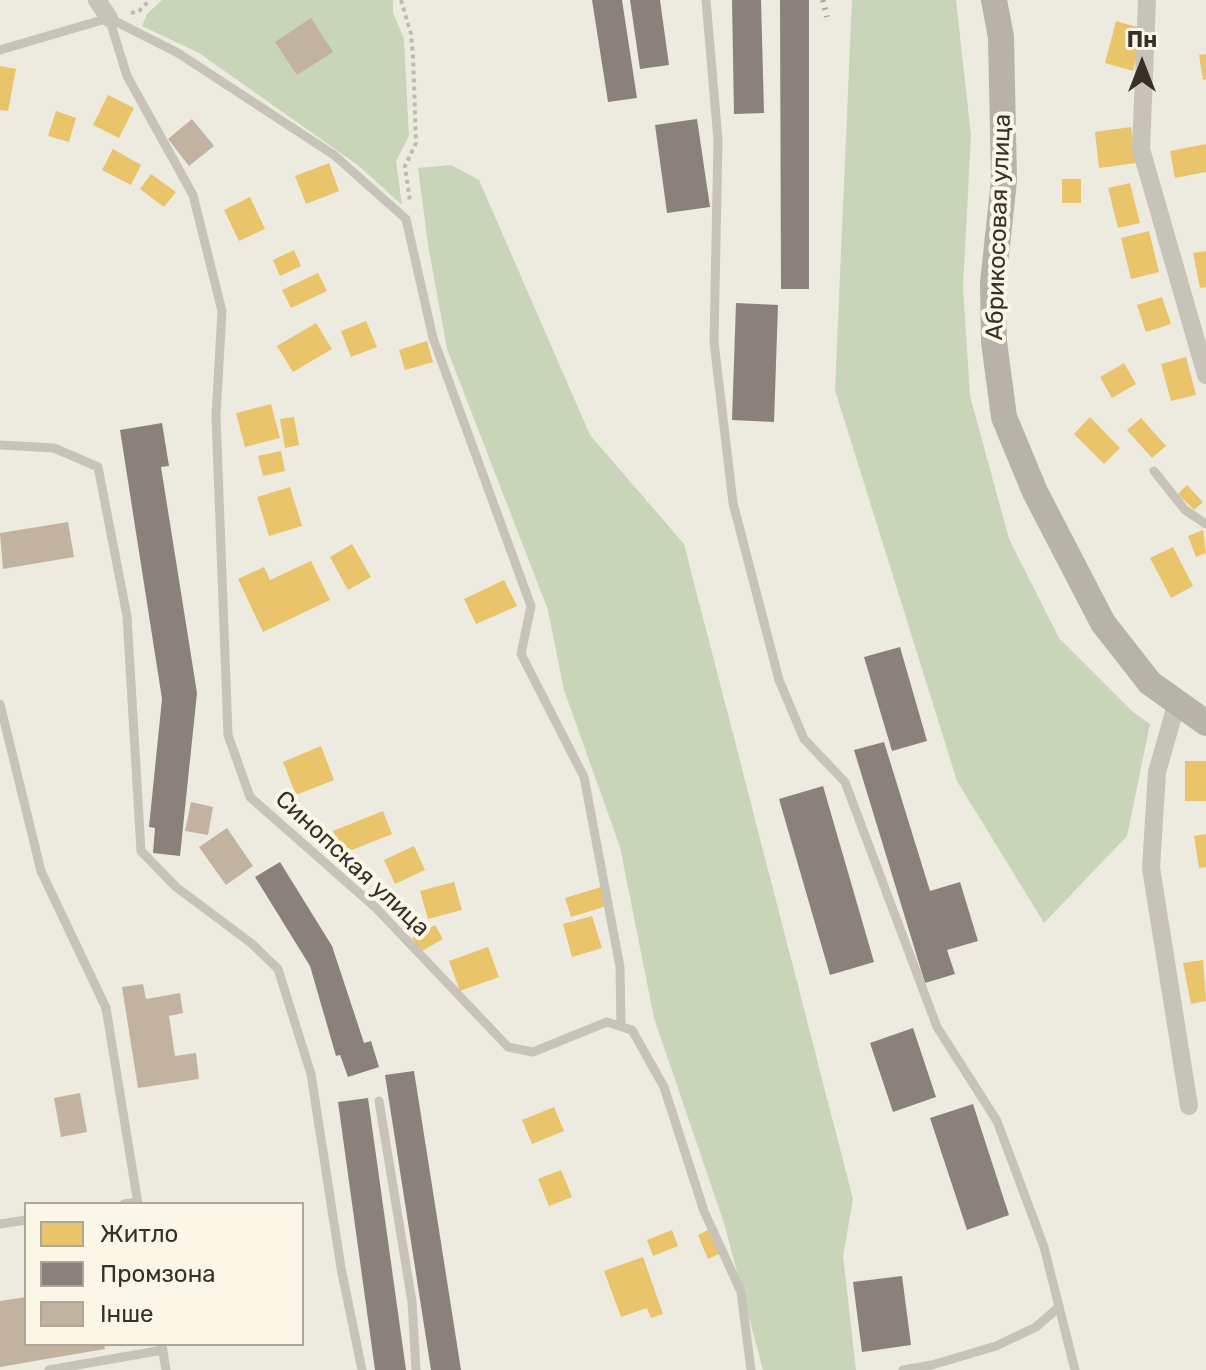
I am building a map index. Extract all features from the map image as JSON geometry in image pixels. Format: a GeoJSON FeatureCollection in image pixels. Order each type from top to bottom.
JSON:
{"type":"FeatureCollection","features":[{"type":"Feature","properties":{"kind":"main road","name":"Абрикосовая улица"},"geometry":{"type":"LineString","coordinates":[[994,0],[1001,37],[1004,180],[993,283],[994,342],[1004,417],[1035,492],[1103,623],[1150,683],[1206,723]]}},
{"type":"Feature","properties":{"kind":"street"},"geometry":{"type":"LineString","coordinates":[[97,0],[109,18]]}},
{"type":"Feature","properties":{"kind":"street"},"geometry":{"type":"LineString","coordinates":[[1147,0],[1141,149],[1206,375]]}},
{"type":"Feature","properties":{"kind":"street"},"geometry":{"type":"LineString","coordinates":[[1177,702],[1157,772],[1151,868],[1189,1106]]}},
{"type":"Feature","properties":{"kind":"lane"},"geometry":{"type":"LineString","coordinates":[[706,0],[718,140],[714,342],[733,503],[779,680],[804,739],[845,782],[937,1027],[997,1121],[1044,1247],[1075,1370]]}},
{"type":"Feature","properties":{"kind":"lane"},"geometry":{"type":"LineString","coordinates":[[0,50],[109,18],[178,53],[334,155],[406,219],[433,338],[531,606],[521,654],[584,777],[620,967],[621,1026],[632,1030],[664,1087],[704,1211],[741,1292],[751,1370]]}},
{"type":"Feature","properties":{"kind":"lane","name":"Синопская улица"},"geometry":{"type":"LineString","coordinates":[[109,18],[127,76],[193,195],[222,311],[216,416],[228,735],[250,797],[375,907],[508,1047],[533,1052],[607,1022],[621,1026]]}},
{"type":"Feature","properties":{"kind":"lane"},"geometry":{"type":"LineString","coordinates":[[0,445],[54,448],[98,467],[127,616],[141,851],[176,887],[251,943],[278,969],[311,1074],[341,1268],[362,1370]]}},
{"type":"Feature","properties":{"kind":"lane"},"geometry":{"type":"LineString","coordinates":[[1154,471],[1185,510],[1206,524]]}},
{"type":"Feature","properties":{"kind":"lane"},"geometry":{"type":"LineString","coordinates":[[0,704],[41,871],[106,1008],[138,1202]]}},
{"type":"Feature","properties":{"kind":"lane"},"geometry":{"type":"LineString","coordinates":[[379,1101],[412,1302],[416,1370]]}},
{"type":"Feature","properties":{"kind":"lane"},"geometry":{"type":"LineString","coordinates":[[0,1224],[24,1220]]}},
{"type":"Feature","properties":{"kind":"lane"},"geometry":{"type":"LineString","coordinates":[[903,1370],[932,1365],[996,1346],[1036,1327],[1059,1307]]}},
{"type":"Feature","properties":{"kind":"lane"},"geometry":{"type":"LineString","coordinates":[[49,1370],[162,1347],[166,1370]]}},
{"type":"Feature","properties":{"kind":"path"},"geometry":{"type":"LineString","coordinates":[[401,0],[411,34],[416,143],[405,166],[410,203],[406,219]]}},
{"type":"Feature","properties":{"kind":"green space"},"geometry":{"type":"Polygon","coordinates":[[[162,0],[393,0],[393,12],[404,39],[409,136],[396,161],[402,205],[359,166],[199,53],[142,26],[147,14],[162,0]]]}},
{"type":"Feature","properties":{"kind":"green space"},"geometry":{"type":"Polygon","coordinates":[[[852,0],[956,0],[971,135],[963,287],[970,396],[1009,539],[1059,638],[1133,712],[1150,724],[1127,836],[1044,923],[957,781],[835,390],[852,0]]]}},
{"type":"Feature","properties":{"kind":"green space"},"geometry":{"type":"Polygon","coordinates":[[[451,165],[479,180],[590,435],[684,544],[853,1199],[843,1256],[856,1370],[763,1370],[724,1223],[654,1018],[620,847],[564,690],[548,610],[447,349],[418,168],[451,165]]]}},
{"type":"Feature","properties":{"kind":"building: Житло"},"geometry":{"type":"Polygon","coordinates":[[[1116,21],[1144,29],[1133,71],[1105,63],[1116,21]]]}},
{"type":"Feature","properties":{"kind":"building: Житло"},"geometry":{"type":"Polygon","coordinates":[[[1206,54],[1206,79],[1203,80],[1199,55],[1206,54]]]}},
{"type":"Feature","properties":{"kind":"building: Житло"},"geometry":{"type":"Polygon","coordinates":[[[0,66],[16,69],[8,111],[0,110],[0,66]]]}},
{"type":"Feature","properties":{"kind":"building: Житло"},"geometry":{"type":"Polygon","coordinates":[[[108,95],[134,108],[119,138],[93,125],[108,95]]]}},
{"type":"Feature","properties":{"kind":"building: Житло"},"geometry":{"type":"Polygon","coordinates":[[[56,111],[76,118],[69,142],[48,136],[56,111]]]}},
{"type":"Feature","properties":{"kind":"building: Житло"},"geometry":{"type":"Polygon","coordinates":[[[1131,127],[1136,163],[1099,168],[1095,132],[1131,127]]]}},
{"type":"Feature","properties":{"kind":"building: Житло"},"geometry":{"type":"Polygon","coordinates":[[[1206,144],[1206,172],[1175,178],[1170,151],[1206,144]]]}},
{"type":"Feature","properties":{"kind":"building: Житло"},"geometry":{"type":"Polygon","coordinates":[[[113,149],[141,165],[131,185],[102,170],[113,149]]]}},
{"type":"Feature","properties":{"kind":"building: Житло"},"geometry":{"type":"Polygon","coordinates":[[[329,163],[339,191],[306,204],[295,176],[329,163]]]}},
{"type":"Feature","properties":{"kind":"building: Житло"},"geometry":{"type":"Polygon","coordinates":[[[151,174],[176,192],[164,207],[140,189],[151,174]]]}},
{"type":"Feature","properties":{"kind":"building: Житло"},"geometry":{"type":"Polygon","coordinates":[[[1062,179],[1081,179],[1081,203],[1062,203],[1062,179]]]}},
{"type":"Feature","properties":{"kind":"building: Житло"},"geometry":{"type":"Polygon","coordinates":[[[1130,183],[1140,223],[1118,228],[1108,188],[1130,183]]]}},
{"type":"Feature","properties":{"kind":"building: Житло"},"geometry":{"type":"Polygon","coordinates":[[[250,197],[265,229],[239,241],[224,210],[250,197]]]}},
{"type":"Feature","properties":{"kind":"building: Житло"},"geometry":{"type":"Polygon","coordinates":[[[1149,231],[1159,272],[1131,279],[1121,238],[1149,231]]]}},
{"type":"Feature","properties":{"kind":"building: Житло"},"geometry":{"type":"Polygon","coordinates":[[[294,250],[301,266],[280,276],[273,260],[294,250]]]}},
{"type":"Feature","properties":{"kind":"building: Житло"},"geometry":{"type":"Polygon","coordinates":[[[1206,251],[1206,287],[1200,288],[1193,253],[1206,251]]]}},
{"type":"Feature","properties":{"kind":"building: Житло"},"geometry":{"type":"Polygon","coordinates":[[[318,273],[327,291],[291,308],[282,290],[318,273]]]}},
{"type":"Feature","properties":{"kind":"building: Житло"},"geometry":{"type":"Polygon","coordinates":[[[1162,297],[1171,324],[1146,332],[1137,305],[1162,297]]]}},
{"type":"Feature","properties":{"kind":"building: Житло"},"geometry":{"type":"Polygon","coordinates":[[[366,321],[377,347],[351,357],[341,331],[366,321]]]}},
{"type":"Feature","properties":{"kind":"building: Житло"},"geometry":{"type":"Polygon","coordinates":[[[316,323],[332,349],[293,372],[277,346],[316,323]]]}},
{"type":"Feature","properties":{"kind":"building: Житло"},"geometry":{"type":"Polygon","coordinates":[[[427,341],[433,362],[405,370],[399,350],[427,341]]]}},
{"type":"Feature","properties":{"kind":"building: Житло"},"geometry":{"type":"Polygon","coordinates":[[[1186,357],[1196,395],[1171,401],[1161,364],[1186,357]]]}},
{"type":"Feature","properties":{"kind":"building: Житло"},"geometry":{"type":"Polygon","coordinates":[[[1124,363],[1136,384],[1112,398],[1100,377],[1124,363]]]}},
{"type":"Feature","properties":{"kind":"building: Житло"},"geometry":{"type":"Polygon","coordinates":[[[271,404],[280,438],[245,447],[236,413],[271,404]]]}},
{"type":"Feature","properties":{"kind":"building: Житло"},"geometry":{"type":"Polygon","coordinates":[[[294,417],[299,445],[285,448],[280,419],[294,417]]]}},
{"type":"Feature","properties":{"kind":"building: Житло"},"geometry":{"type":"Polygon","coordinates":[[[1090,417],[1120,448],[1104,464],[1074,434],[1090,417]]]}},
{"type":"Feature","properties":{"kind":"building: Житло"},"geometry":{"type":"Polygon","coordinates":[[[1141,418],[1166,446],[1152,458],[1127,430],[1141,418]]]}},
{"type":"Feature","properties":{"kind":"building: Житло"},"geometry":{"type":"Polygon","coordinates":[[[281,451],[285,471],[263,476],[258,456],[281,451]]]}},
{"type":"Feature","properties":{"kind":"building: Житло"},"geometry":{"type":"Polygon","coordinates":[[[1187,485],[1203,502],[1194,510],[1178,494],[1187,485]]]}},
{"type":"Feature","properties":{"kind":"building: Житло"},"geometry":{"type":"Polygon","coordinates":[[[290,487],[302,526],[269,536],[257,497],[290,487]]]}},
{"type":"Feature","properties":{"kind":"building: Житло"},"geometry":{"type":"Polygon","coordinates":[[[1203,530],[1206,553],[1196,557],[1188,536],[1203,530]]]}},
{"type":"Feature","properties":{"kind":"building: Житло"},"geometry":{"type":"Polygon","coordinates":[[[352,544],[371,577],[348,590],[330,557],[352,544]]]}},
{"type":"Feature","properties":{"kind":"building: Житло"},"geometry":{"type":"Polygon","coordinates":[[[1173,547],[1193,586],[1171,598],[1150,558],[1173,547]]]}},
{"type":"Feature","properties":{"kind":"building: Житло"},"geometry":{"type":"Polygon","coordinates":[[[311,561],[330,600],[263,632],[238,579],[264,567],[270,580],[311,561]]]}},
{"type":"Feature","properties":{"kind":"building: Житло"},"geometry":{"type":"Polygon","coordinates":[[[504,580],[517,606],[476,624],[464,599],[504,580]]]}},
{"type":"Feature","properties":{"kind":"building: Житло"},"geometry":{"type":"Polygon","coordinates":[[[321,746],[334,780],[296,795],[283,762],[321,746]]]}},
{"type":"Feature","properties":{"kind":"building: Житло"},"geometry":{"type":"Polygon","coordinates":[[[1185,761],[1206,761],[1206,801],[1185,801],[1185,761]]]}},
{"type":"Feature","properties":{"kind":"building: Житло"},"geometry":{"type":"Polygon","coordinates":[[[383,811],[392,834],[342,854],[333,831],[383,811]]]}},
{"type":"Feature","properties":{"kind":"building: Житло"},"geometry":{"type":"Polygon","coordinates":[[[1206,834],[1206,867],[1199,868],[1194,836],[1206,834]]]}},
{"type":"Feature","properties":{"kind":"building: Житло"},"geometry":{"type":"Polygon","coordinates":[[[414,846],[425,870],[395,884],[384,860],[414,846]]]}},
{"type":"Feature","properties":{"kind":"building: Житло"},"geometry":{"type":"Polygon","coordinates":[[[454,882],[462,910],[428,919],[420,891],[454,882]]]}},
{"type":"Feature","properties":{"kind":"building: Житло"},"geometry":{"type":"Polygon","coordinates":[[[601,887],[607,906],[571,917],[565,898],[601,887]]]}},
{"type":"Feature","properties":{"kind":"building: Житло"},"geometry":{"type":"Polygon","coordinates":[[[592,916],[602,948],[572,957],[563,924],[592,916]]]}},
{"type":"Feature","properties":{"kind":"building: Житло"},"geometry":{"type":"Polygon","coordinates":[[[435,925],[443,939],[420,952],[412,938],[435,925]]]}},
{"type":"Feature","properties":{"kind":"building: Житло"},"geometry":{"type":"Polygon","coordinates":[[[488,947],[499,977],[460,991],[449,961],[488,947]]]}},
{"type":"Feature","properties":{"kind":"building: Житло"},"geometry":{"type":"Polygon","coordinates":[[[1203,960],[1206,1001],[1191,1004],[1183,963],[1203,960]]]}},
{"type":"Feature","properties":{"kind":"building: Житло"},"geometry":{"type":"Polygon","coordinates":[[[554,1107],[564,1131],[532,1144],[522,1120],[554,1107]]]}},
{"type":"Feature","properties":{"kind":"building: Житло"},"geometry":{"type":"Polygon","coordinates":[[[561,1170],[572,1197],[549,1206],[538,1179],[561,1170]]]}},
{"type":"Feature","properties":{"kind":"building: Житло"},"geometry":{"type":"Polygon","coordinates":[[[712,1228],[723,1252],[708,1259],[698,1235],[712,1228]]]}},
{"type":"Feature","properties":{"kind":"building: Житло"},"geometry":{"type":"Polygon","coordinates":[[[672,1230],[678,1246],[653,1256],[647,1240],[672,1230]]]}},
{"type":"Feature","properties":{"kind":"building: Житло"},"geometry":{"type":"Polygon","coordinates":[[[643,1257],[663,1314],[651,1318],[647,1308],[621,1317],[604,1271],[643,1257]]]}},
{"type":"Feature","properties":{"kind":"building: Промзона"},"geometry":{"type":"Polygon","coordinates":[[[592,0],[622,0],[637,98],[608,102],[592,0]]]}},
{"type":"Feature","properties":{"kind":"building: Промзона"},"geometry":{"type":"Polygon","coordinates":[[[630,0],[660,0],[669,65],[640,69],[630,0]]]}},
{"type":"Feature","properties":{"kind":"building: Промзона"},"geometry":{"type":"Polygon","coordinates":[[[732,0],[761,0],[764,113],[734,114],[732,0]]]}},
{"type":"Feature","properties":{"kind":"building: Промзона"},"geometry":{"type":"Polygon","coordinates":[[[780,0],[809,0],[809,289],[781,289],[780,0]]]}},
{"type":"Feature","properties":{"kind":"building: Промзона"},"geometry":{"type":"Polygon","coordinates":[[[697,119],[710,207],[667,213],[655,125],[697,119]]]}},
{"type":"Feature","properties":{"kind":"building: Промзона"},"geometry":{"type":"Polygon","coordinates":[[[736,303],[778,305],[774,422],[732,420],[736,303]]]}},
{"type":"Feature","properties":{"kind":"building: Промзона"},"geometry":{"type":"Polygon","coordinates":[[[162,423],[169,466],[161,467],[197,693],[180,856],[153,853],[155,828],[149,827],[162,699],[120,430],[162,423]]]}},
{"type":"Feature","properties":{"kind":"building: Промзона"},"geometry":{"type":"Polygon","coordinates":[[[900,647],[927,741],[892,751],[864,657],[900,647]]]}},
{"type":"Feature","properties":{"kind":"building: Промзона"},"geometry":{"type":"Polygon","coordinates":[[[884,742],[930,891],[960,882],[978,941],[947,950],[955,974],[925,983],[854,750],[884,742]]]}},
{"type":"Feature","properties":{"kind":"building: Промзона"},"geometry":{"type":"Polygon","coordinates":[[[823,786],[874,962],[830,975],[779,799],[823,786]]]}},
{"type":"Feature","properties":{"kind":"building: Промзона"},"geometry":{"type":"Polygon","coordinates":[[[280,862],[332,946],[364,1043],[371,1041],[379,1067],[348,1077],[340,1055],[336,1056],[310,966],[255,877],[280,862]]]}},
{"type":"Feature","properties":{"kind":"building: Промзона"},"geometry":{"type":"Polygon","coordinates":[[[913,1028],[936,1097],[893,1112],[870,1043],[913,1028]]]}},
{"type":"Feature","properties":{"kind":"building: Промзона"},"geometry":{"type":"Polygon","coordinates":[[[414,1071],[461,1370],[431,1370],[385,1075],[414,1071]]]}},
{"type":"Feature","properties":{"kind":"building: Промзона"},"geometry":{"type":"Polygon","coordinates":[[[368,1098],[406,1370],[375,1370],[338,1102],[368,1098]]]}},
{"type":"Feature","properties":{"kind":"building: Промзона"},"geometry":{"type":"Polygon","coordinates":[[[973,1104],[1009,1215],[967,1230],[930,1118],[973,1104]]]}},
{"type":"Feature","properties":{"kind":"building: Промзона"},"geometry":{"type":"Polygon","coordinates":[[[902,1276],[911,1345],[862,1352],[853,1282],[902,1276]]]}},
{"type":"Feature","properties":{"kind":"building: Інше"},"geometry":{"type":"Polygon","coordinates":[[[311,18],[333,52],[297,75],[275,42],[311,18]]]}},
{"type":"Feature","properties":{"kind":"building: Інше"},"geometry":{"type":"Polygon","coordinates":[[[192,119],[214,146],[189,166],[168,139],[192,119]]]}},
{"type":"Feature","properties":{"kind":"building: Інше"},"geometry":{"type":"Polygon","coordinates":[[[68,522],[74,557],[3,569],[0,533],[68,522]]]}},
{"type":"Feature","properties":{"kind":"building: Інше"},"geometry":{"type":"Polygon","coordinates":[[[191,802],[213,807],[208,835],[185,831],[191,802]]]}},
{"type":"Feature","properties":{"kind":"building: Інше"},"geometry":{"type":"Polygon","coordinates":[[[227,828],[253,866],[226,885],[199,847],[227,828]]]}},
{"type":"Feature","properties":{"kind":"building: Інше"},"geometry":{"type":"Polygon","coordinates":[[[143,984],[146,999],[180,993],[183,1013],[169,1016],[175,1056],[196,1053],[199,1079],[138,1088],[122,987],[143,984]]]}},
{"type":"Feature","properties":{"kind":"building: Інше"},"geometry":{"type":"Polygon","coordinates":[[[80,1093],[87,1132],[61,1137],[54,1098],[80,1093]]]}},
{"type":"Feature","properties":{"kind":"building: Інше"},"geometry":{"type":"Polygon","coordinates":[[[24,1297],[24,1346],[104,1346],[105,1349],[0,1367],[0,1301],[24,1297]]]}},
{"type":"Feature","properties":{"kind":"railway"},"geometry":{"type":"LineString","coordinates":[[823,0],[827,17]]}}]}
